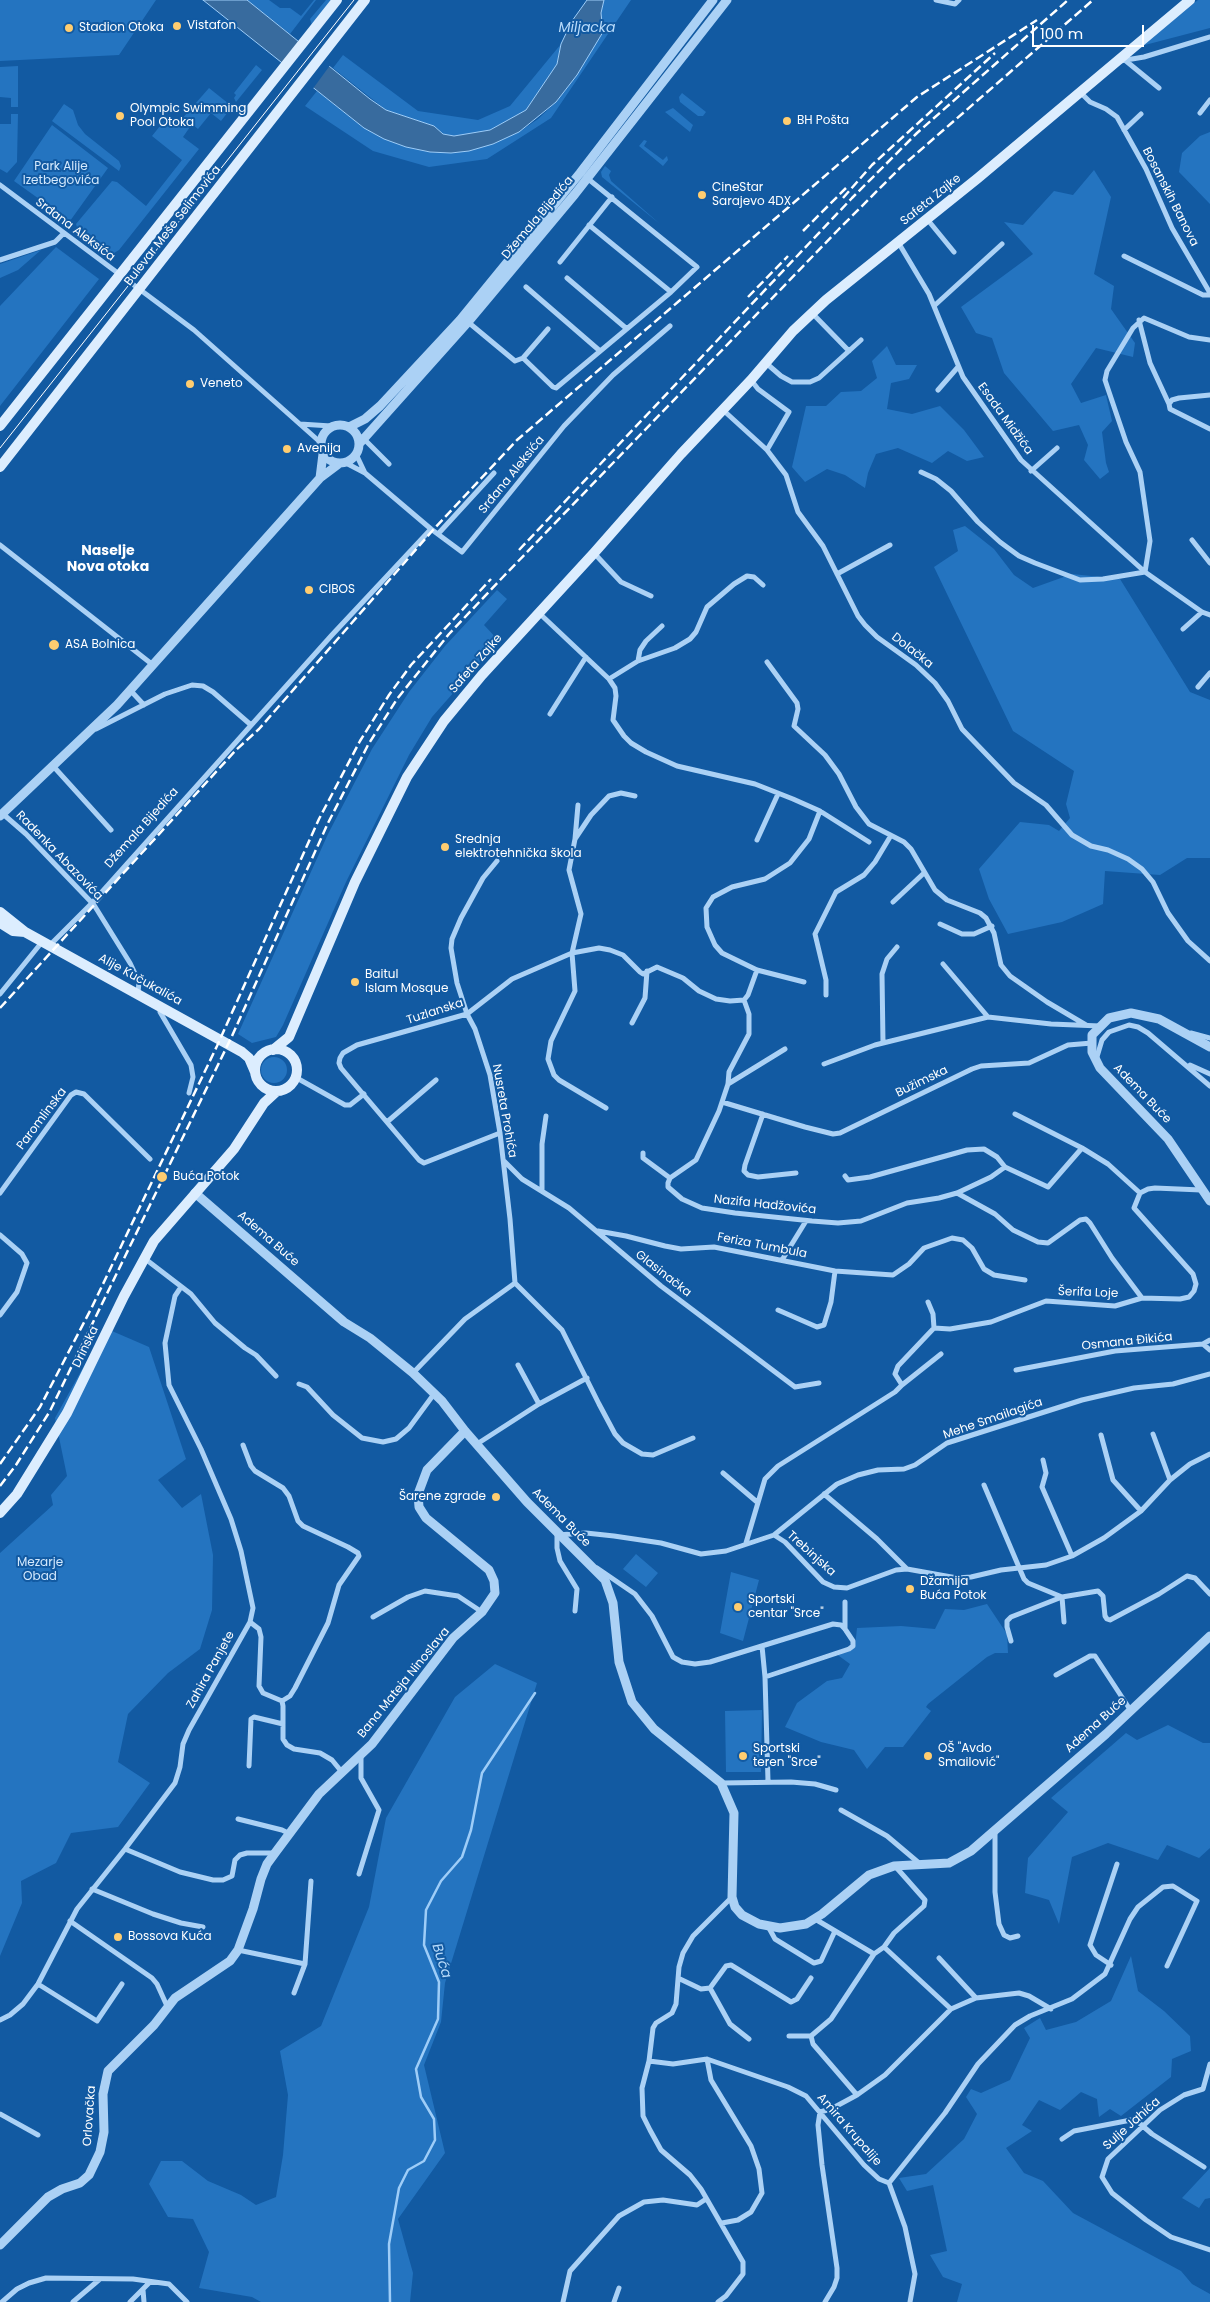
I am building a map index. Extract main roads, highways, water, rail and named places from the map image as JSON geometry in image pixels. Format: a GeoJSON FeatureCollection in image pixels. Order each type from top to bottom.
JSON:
{"type":"FeatureCollection","features":[{"type":"Feature","properties":{"kind":"main road","name":"Bulevar Meše Selimovića"},"geometry":{"type":"LineString","coordinates":[[0,426],[118,274],[337,0]]}},
{"type":"Feature","properties":{"kind":"main road","name":"Bulevar Meše Selimovića"},"geometry":{"type":"LineString","coordinates":[[0,467],[365,0]]}},
{"type":"Feature","properties":{"kind":"main road","name":"Safeta Zajke"},"geometry":{"type":"LineString","coordinates":[[270,1051],[289,1037],[355,882],[406,776],[444,721],[538,612],[812,313],[855,274],[926,220],[1080,92],[1122,61],[1190,0]]}},
{"type":"Feature","properties":{"kind":"main road","name":"Alije Kučukalića"},"geometry":{"type":"LineString","coordinates":[[0,912],[25,932],[161,1005],[242,1052],[250,1058],[255,1072]]}},
{"type":"Feature","properties":{"kind":"main road","name":"Alije Kučukalića"},"geometry":{"type":"LineString","coordinates":[[0,924],[13,932],[25,932]]}},
{"type":"Feature","properties":{"kind":"main road"},"geometry":{"type":"LineString","coordinates":[[264,1103],[277,1091],[288,1087],[295,1077],[296,1070],[289,1037]]}},
{"type":"Feature","properties":{"kind":"main road"},"geometry":{"type":"LineString","coordinates":[[242,1052],[270,1051],[287,1053],[292,1058]]}},
{"type":"Feature","properties":{"kind":"main road"},"geometry":{"type":"LineString","coordinates":[[264,1103],[255,1072],[258,1060],[270,1051]]}},
{"type":"Feature","properties":{"kind":"main road"},"geometry":{"type":"LineString","coordinates":[[260,1084],[265,1088],[277,1091]]}},
{"type":"Feature","properties":{"kind":"main road","name":"Drinska"},"geometry":{"type":"LineString","coordinates":[[0,1513],[17,1494],[68,1414],[144,1257],[154,1241],[234,1149],[264,1103]]}},
{"type":"Feature","properties":{"kind":"water","name":"Miljacka"},"geometry":{"type":"Polygon","coordinates":[[[203,0],[247,0],[386,110],[434,126],[443,134],[454,136],[490,130],[526,110],[557,64],[561,44],[572,21],[587,0],[604,0],[601,13],[603,32],[577,75],[556,102],[519,132],[493,144],[469,151],[451,153],[430,152],[406,147],[384,139],[364,128],[203,0]]]}},
{"type":"Feature","properties":{"kind":"waterway","name":"Buća"},"geometry":{"type":"LineString","coordinates":[[390,2302],[389,2244],[399,2188],[408,2170],[424,2161],[435,2140],[434,2119],[421,2097],[416,2069],[438,2019],[439,1982],[424,1945],[426,1910],[441,1881],[462,1857],[471,1830],[482,1773],[535,1693]]}},
{"type":"Feature","properties":{"kind":"tram line"},"geometry":{"type":"LineString","coordinates":[[0,448],[354,0]]}},
{"type":"Feature","properties":{"kind":"railway"},"geometry":{"type":"LineString","coordinates":[[519,550],[852,198],[917,133],[1068,0]]}},
{"type":"Feature","properties":{"kind":"railway"},"geometry":{"type":"LineString","coordinates":[[0,1486],[16,1465],[50,1411],[232,1036],[328,823],[368,745],[397,699],[449,634],[838,230],[901,167],[1093,0]]}},
{"type":"Feature","properties":{"kind":"railway"},"geometry":{"type":"LineString","coordinates":[[0,1008],[236,750],[259,729],[433,530],[517,440],[917,97],[1037,20]]}},
{"type":"Feature","properties":{"kind":"railway"},"geometry":{"type":"LineString","coordinates":[[843,198],[872,165],[995,53]]}},
{"type":"Feature","properties":{"kind":"railway"},"geometry":{"type":"LineString","coordinates":[[803,231],[846,188]]}},
{"type":"Feature","properties":{"kind":"railway"},"geometry":{"type":"LineString","coordinates":[[748,297],[788,256]]}},
{"type":"Feature","properties":{"kind":"railway"},"geometry":{"type":"LineString","coordinates":[[0,1464],[40,1407],[91,1309],[217,1046],[319,819],[360,741],[389,695],[411,665],[491,579]]}},
{"type":"Feature","properties":{"kind":"place","name":"Vistafon"},"geometry":{"type":"Point","coordinates":[177,26]}},
{"type":"Feature","properties":{"kind":"place","name":"Stadion Otoka"},"geometry":{"type":"Point","coordinates":[69,28]}},
{"type":"Feature","properties":{"kind":"place","name":"Olympic Swimming Pool Otoka"},"geometry":{"type":"Point","coordinates":[120,116]}},
{"type":"Feature","properties":{"kind":"place","name":"BH Pošta"},"geometry":{"type":"Point","coordinates":[787,121]}},
{"type":"Feature","properties":{"kind":"place","name":"CineStar Sarajevo 4DX"},"geometry":{"type":"Point","coordinates":[702,195]}},
{"type":"Feature","properties":{"kind":"place","name":"Veneto"},"geometry":{"type":"Point","coordinates":[190,384]}},
{"type":"Feature","properties":{"kind":"place","name":"Avenija"},"geometry":{"type":"Point","coordinates":[287,449]}},
{"type":"Feature","properties":{"kind":"place","name":"CIBOS"},"geometry":{"type":"Point","coordinates":[309,590]}},
{"type":"Feature","properties":{"kind":"place","name":"ASA Bolnica"},"geometry":{"type":"Point","coordinates":[54,645]}},
{"type":"Feature","properties":{"kind":"place","name":"Srednja elektrotehnička škola"},"geometry":{"type":"Point","coordinates":[445,847]}},
{"type":"Feature","properties":{"kind":"place","name":"Baitul Islam Mosque"},"geometry":{"type":"Point","coordinates":[355,982]}},
{"type":"Feature","properties":{"kind":"place","name":"Buća Potok"},"geometry":{"type":"Point","coordinates":[162,1177]}},
{"type":"Feature","properties":{"kind":"place","name":"Šarene zgrade"},"geometry":{"type":"Point","coordinates":[496,1497]}},
{"type":"Feature","properties":{"kind":"place","name":"Džamija Buća Potok"},"geometry":{"type":"Point","coordinates":[910,1589]}},
{"type":"Feature","properties":{"kind":"place","name":"Sportski centar \"Srce\""},"geometry":{"type":"Point","coordinates":[738,1607]}},
{"type":"Feature","properties":{"kind":"place","name":"Sportski teren \"Srce\""},"geometry":{"type":"Point","coordinates":[743,1756]}},
{"type":"Feature","properties":{"kind":"place","name":"OŠ \"Avdo Smailović\""},"geometry":{"type":"Point","coordinates":[928,1756]}},
{"type":"Feature","properties":{"kind":"place","name":"Bossova Kuća"},"geometry":{"type":"Point","coordinates":[118,1937]}},
{"type":"Feature","properties":{"kind":"district","name":"Naselje Nova otoka"},"geometry":{"type":"Point","coordinates":[108,560]}},
{"type":"Feature","properties":{"kind":"park label","name":"Park Alije Izetbegovića"},"geometry":{"type":"Point","coordinates":[61,174]}},
{"type":"Feature","properties":{"kind":"park label","name":"Mezarje Obad"},"geometry":{"type":"Point","coordinates":[40,1570]}}]}
